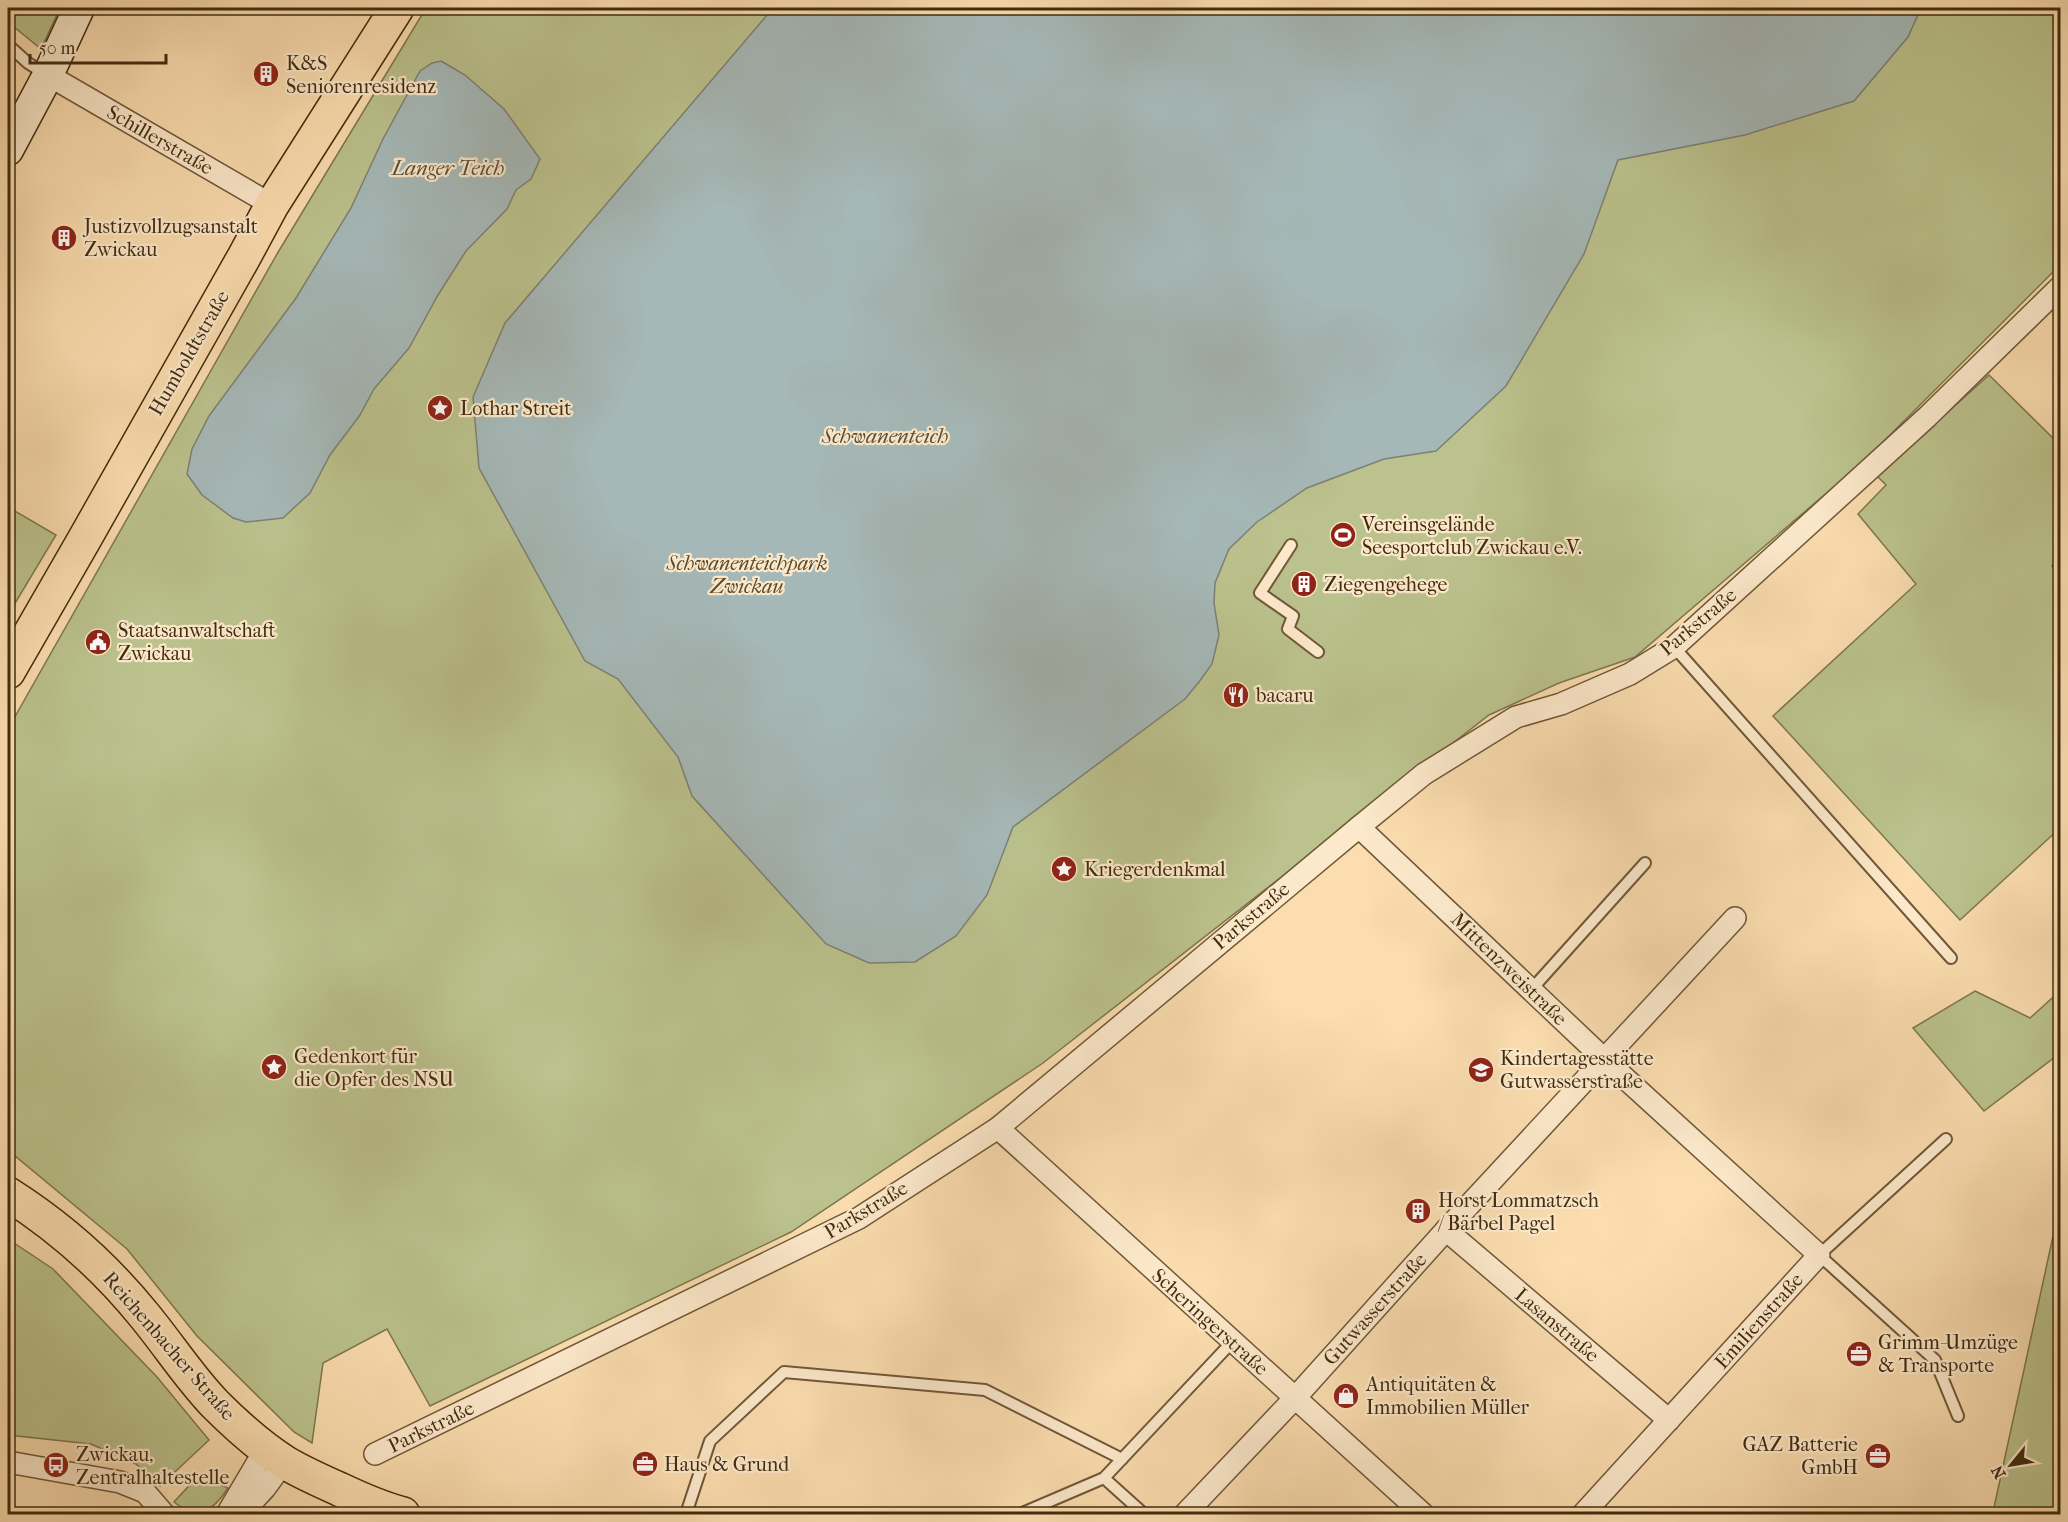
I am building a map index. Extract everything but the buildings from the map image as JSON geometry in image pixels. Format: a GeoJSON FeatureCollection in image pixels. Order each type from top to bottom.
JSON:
{"type":"FeatureCollection","features":[{"type":"Feature","properties":{"kind":"main road"},"geometry":{"type":"LineString","coordinates":[[8,150],[48,75],[79,8]]}},
{"type":"Feature","properties":{"kind":"main road","name":"Humboldtstraße"},"geometry":{"type":"LineString","coordinates":[[8,672],[272,205],[397,8]]}},
{"type":"Feature","properties":{"kind":"main road","name":"Reichenbacher Straße"},"geometry":{"type":"LineString","coordinates":[[8,1194],[46,1220],[95,1262],[145,1316],[199,1387],[275,1455],[360,1499],[402,1515]]}},
{"type":"Feature","properties":{"kind":"street","name":"Schillerstraße"},"geometry":{"type":"LineString","coordinates":[[48,75],[272,205]]}},
{"type":"Feature","properties":{"kind":"street","name":"Parkstraße"},"geometry":{"type":"LineString","coordinates":[[375,1454],[859,1218],[998,1128],[1424,774],[1516,717],[1561,704],[1630,674],[1674,647],[1927,417],[2061,286]]}},
{"type":"Feature","properties":{"kind":"street","name":"Mittenzweistraße"},"geometry":{"type":"LineString","coordinates":[[1359,826],[1604,1059],[1819,1255]]}},
{"type":"Feature","properties":{"kind":"street","name":"Gutwasserstraße"},"geometry":{"type":"LineString","coordinates":[[1185,1515],[1735,918]]}},
{"type":"Feature","properties":{"kind":"street","name":"Scheringerstraße"},"geometry":{"type":"LineString","coordinates":[[998,1128],[1423,1515]]}},
{"type":"Feature","properties":{"kind":"street","name":"Lasanstraße"},"geometry":{"type":"LineString","coordinates":[[1446,1230],[1669,1420]]}},
{"type":"Feature","properties":{"kind":"street","name":"Emilienstraße"},"geometry":{"type":"LineString","coordinates":[[1584,1515],[1819,1255]]}},
{"type":"Feature","properties":{"kind":"street"},"geometry":{"type":"LineString","coordinates":[[226,1515],[275,1455]]}},
{"type":"Feature","properties":{"kind":"street"},"geometry":{"type":"LineString","coordinates":[[242,1515],[265,1488],[275,1455]]}},
{"type":"Feature","properties":{"kind":"street"},"geometry":{"type":"LineString","coordinates":[[8,1462],[120,1482],[145,1492],[164,1515]]}},
{"type":"Feature","properties":{"kind":"lane"},"geometry":{"type":"LineString","coordinates":[[8,45],[28,63],[48,75]]}},
{"type":"Feature","properties":{"kind":"lane"},"geometry":{"type":"LineString","coordinates":[[1291,544],[1260,593],[1293,616],[1288,629],[1318,652]]}},
{"type":"Feature","properties":{"kind":"lane"},"geometry":{"type":"LineString","coordinates":[[1674,647],[1951,958]]}},
{"type":"Feature","properties":{"kind":"lane"},"geometry":{"type":"LineString","coordinates":[[1531,990],[1645,862]]}},
{"type":"Feature","properties":{"kind":"lane","name":"Emilienstraße"},"geometry":{"type":"LineString","coordinates":[[1819,1255],[1946,1139]]}},
{"type":"Feature","properties":{"kind":"lane"},"geometry":{"type":"LineString","coordinates":[[1819,1255],[1935,1360],[1958,1416]]}},
{"type":"Feature","properties":{"kind":"lane"},"geometry":{"type":"LineString","coordinates":[[1020,1514],[1104,1478],[1232,1342]]}},
{"type":"Feature","properties":{"kind":"lane"},"geometry":{"type":"LineString","coordinates":[[686,1515],[710,1441],[784,1372],[985,1390],[1122,1459]]}},
{"type":"Feature","properties":{"kind":"lane"},"geometry":{"type":"LineString","coordinates":[[1104,1478],[1144,1515]]}},
{"type":"Feature","properties":{"kind":"green space"},"geometry":{"type":"Polygon","coordinates":[[[8,8],[60,8],[41,49],[8,22],[8,8]]]}},
{"type":"Feature","properties":{"kind":"green space","name":"Schwanenteichpark Zwickau"},"geometry":{"type":"Polygon","coordinates":[[[426,8],[2060,8],[2060,265],[1864,461],[1635,657],[1559,683],[1489,715],[1043,1063],[791,1232],[430,1406],[387,1329],[323,1363],[312,1443],[294,1432],[197,1336],[127,1249],[15,1156],[8,1153],[8,729],[277,254],[426,8]]]}},
{"type":"Feature","properties":{"kind":"green space"},"geometry":{"type":"Polygon","coordinates":[[[1989,375],[2060,445],[2060,546],[2052,566],[2060,576],[2060,828],[1960,920],[1773,716],[1916,584],[1858,514],[1886,485],[1877,476],[1989,375]]]}},
{"type":"Feature","properties":{"kind":"green space"},"geometry":{"type":"Polygon","coordinates":[[[8,507],[56,535],[8,615],[8,507]]]}},
{"type":"Feature","properties":{"kind":"green space"},"geometry":{"type":"Polygon","coordinates":[[[1975,991],[2030,1018],[2060,991],[2060,1061],[2055,1057],[1984,1111],[1913,1028],[1975,991]]]}},
{"type":"Feature","properties":{"kind":"green space"},"geometry":{"type":"Polygon","coordinates":[[[2060,1204],[2060,1514],[1993,1514],[1995,1503],[2060,1204]]]}},
{"type":"Feature","properties":{"kind":"green space"},"geometry":{"type":"Polygon","coordinates":[[[8,1239],[53,1269],[157,1377],[209,1440],[160,1486],[136,1464],[91,1444],[8,1435],[8,1239]]]}},
{"type":"Feature","properties":{"kind":"green space"},"geometry":{"type":"Polygon","coordinates":[[[199,1475],[228,1488],[211,1508],[198,1512],[190,1511],[174,1502],[199,1475]]]}},
{"type":"Feature","properties":{"kind":"water","name":"Schwanenteich"},"geometry":{"type":"Polygon","coordinates":[[[773,8],[1921,8],[1908,37],[1854,101],[1745,135],[1618,160],[1584,254],[1506,386],[1436,451],[1384,459],[1307,488],[1257,522],[1229,549],[1215,583],[1214,603],[1219,635],[1212,664],[1185,699],[1013,827],[987,895],[956,936],[915,962],[869,963],[826,944],[692,796],[678,757],[618,679],[585,661],[479,468],[473,397],[505,323],[773,8]]]}},
{"type":"Feature","properties":{"kind":"water","name":"Langer Teich"},"geometry":{"type":"Polygon","coordinates":[[[441,61],[465,75],[504,109],[540,159],[531,179],[516,190],[507,209],[466,251],[438,295],[409,348],[374,389],[360,415],[330,455],[310,493],[283,518],[246,522],[233,518],[202,495],[187,474],[192,449],[209,416],[296,298],[351,208],[383,139],[420,71],[432,63],[441,61]]]}},
{"type":"Feature","properties":{"kind":"place","name":"K&S Seniorenresidenz"},"geometry":{"type":"Point","coordinates":[266,74]}},
{"type":"Feature","properties":{"kind":"place","name":"Justizvollzugsanstalt Zwickau"},"geometry":{"type":"Point","coordinates":[64,238]}},
{"type":"Feature","properties":{"kind":"place","name":"Lothar Streit"},"geometry":{"type":"Point","coordinates":[440,408]}},
{"type":"Feature","properties":{"kind":"place","name":"Vereinsgelände Seesportclub Zwickau e.V."},"geometry":{"type":"Point","coordinates":[1343,535]}},
{"type":"Feature","properties":{"kind":"place","name":"Ziegengehege"},"geometry":{"type":"Point","coordinates":[1304,584]}},
{"type":"Feature","properties":{"kind":"place","name":"Staatsanwaltschaft Zwickau"},"geometry":{"type":"Point","coordinates":[98,642]}},
{"type":"Feature","properties":{"kind":"place","name":"bacaru"},"geometry":{"type":"Point","coordinates":[1236,695]}},
{"type":"Feature","properties":{"kind":"place","name":"Kriegerdenkmal"},"geometry":{"type":"Point","coordinates":[1064,869]}},
{"type":"Feature","properties":{"kind":"place","name":"Gedenkort für die Opfer des NSU"},"geometry":{"type":"Point","coordinates":[274,1067]}},
{"type":"Feature","properties":{"kind":"place","name":"Kindertagesstätte Gutwasserstraße"},"geometry":{"type":"Point","coordinates":[1481,1070]}},
{"type":"Feature","properties":{"kind":"place","name":"Horst Lommatzsch / Bärbel Pagel"},"geometry":{"type":"Point","coordinates":[1418,1211]}},
{"type":"Feature","properties":{"kind":"place","name":"Grimm-Umzüge & Transporte"},"geometry":{"type":"Point","coordinates":[1859,1354]}},
{"type":"Feature","properties":{"kind":"place","name":"Antiquitäten & Immobilien Müller"},"geometry":{"type":"Point","coordinates":[1346,1396]}},
{"type":"Feature","properties":{"kind":"place","name":"GAZ Batterie GmbH"},"geometry":{"type":"Point","coordinates":[1878,1456]}},
{"type":"Feature","properties":{"kind":"place","name":"Haus & Grund"},"geometry":{"type":"Point","coordinates":[645,1464]}},
{"type":"Feature","properties":{"kind":"place","name":"Zwickau, Zentralhaltestelle"},"geometry":{"type":"Point","coordinates":[56,1465]}}]}
